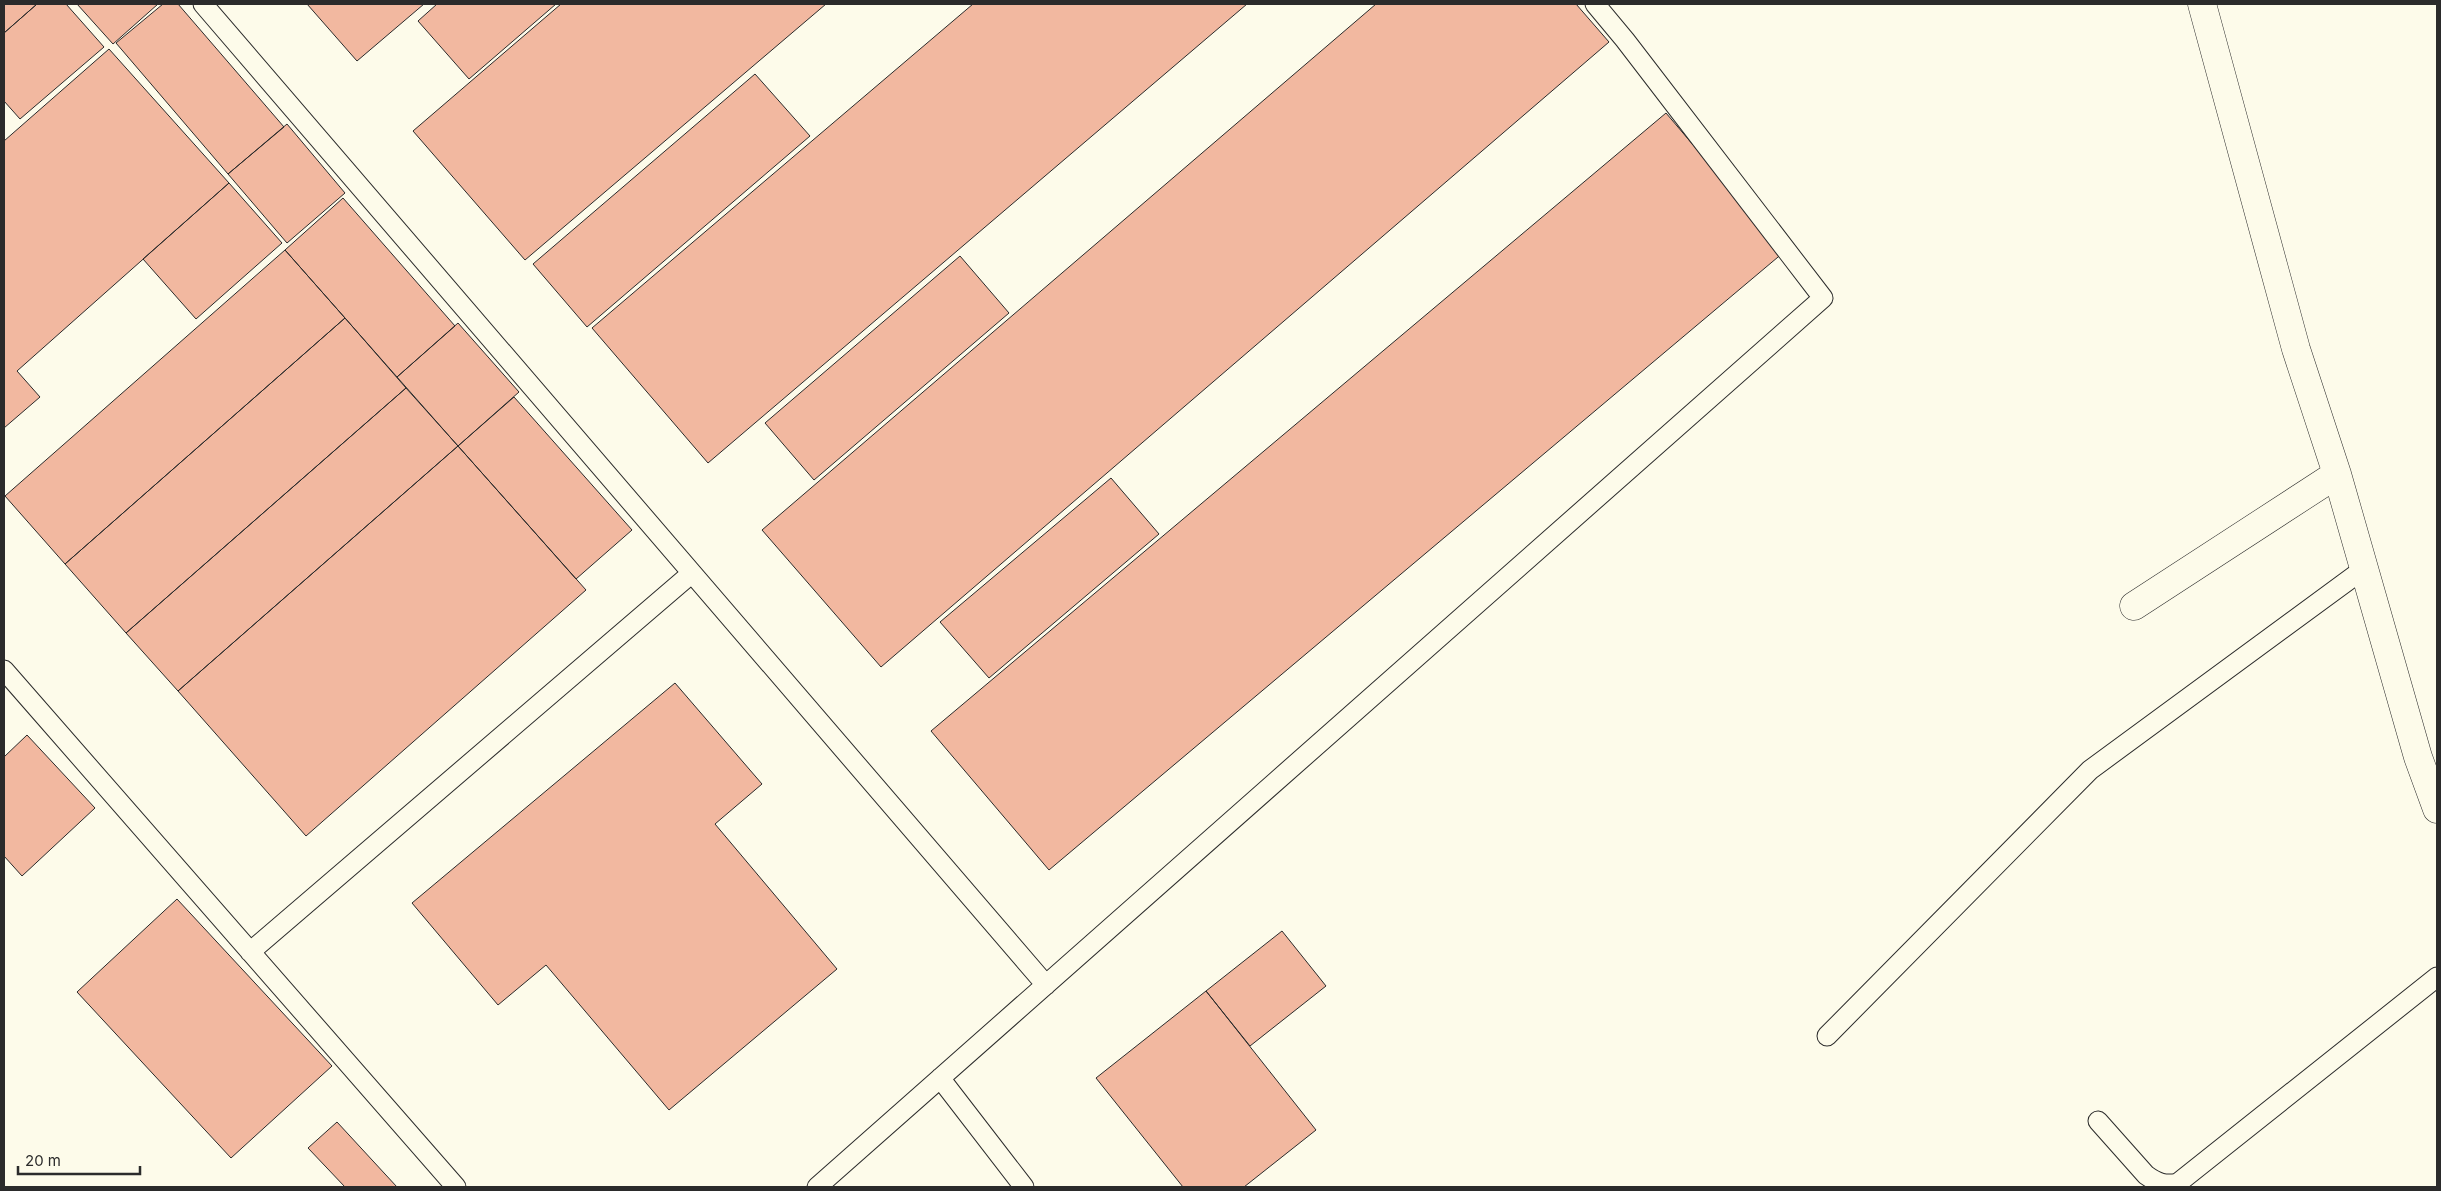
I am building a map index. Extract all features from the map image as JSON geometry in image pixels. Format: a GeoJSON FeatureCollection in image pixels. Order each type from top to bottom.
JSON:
{"type":"FeatureCollection","features":[{"type":"Feature","properties":{"kind":"street"},"geometry":{"type":"LineString","coordinates":[[2202,4],[2296,349],[2337,474],[2418,757],[2437,809]]}},
{"type":"Feature","properties":{"kind":"street"},"geometry":{"type":"LineString","coordinates":[[2134,606],[2337,474]]}},
{"type":"Feature","properties":{"kind":"lane"},"geometry":{"type":"LineString","coordinates":[[203,4],[1046,985]]}},
{"type":"Feature","properties":{"kind":"lane"},"geometry":{"type":"LineString","coordinates":[[817,1187],[1824,298],[1626,40],[1594,4]]}},
{"type":"Feature","properties":{"kind":"lane"},"geometry":{"type":"LineString","coordinates":[[1827,1036],[2090,770],[2365,568]]}},
{"type":"Feature","properties":{"kind":"lane"},"geometry":{"type":"LineString","coordinates":[[250,952],[692,573]]}},
{"type":"Feature","properties":{"kind":"lane"},"geometry":{"type":"LineString","coordinates":[[4,670],[456,1187]]}},
{"type":"Feature","properties":{"kind":"lane"},"geometry":{"type":"LineString","coordinates":[[2098,1121],[2146,1175],[2156,1182],[2167,1185],[2178,1183],[2437,977]]}},
{"type":"Feature","properties":{"kind":"lane"},"geometry":{"type":"LineString","coordinates":[[940,1078],[1024,1187]]}},
{"type":"Feature","properties":{"kind":"building"},"geometry":{"type":"Polygon","coordinates":[[[4,4],[37,4],[4,33],[4,4]]]}},
{"type":"Feature","properties":{"kind":"building"},"geometry":{"type":"Polygon","coordinates":[[[37,4],[66,4],[104,47],[20,119],[4,101],[4,33],[37,4]]]}},
{"type":"Feature","properties":{"kind":"building"},"geometry":{"type":"Polygon","coordinates":[[[77,4],[158,4],[113,44],[77,4]]]}},
{"type":"Feature","properties":{"kind":"building"},"geometry":{"type":"Polygon","coordinates":[[[163,4],[178,4],[284,127],[228,174],[116,43],[163,4]]]}},
{"type":"Feature","properties":{"kind":"building"},"geometry":{"type":"Polygon","coordinates":[[[307,4],[424,4],[357,61],[307,4]]]}},
{"type":"Feature","properties":{"kind":"building"},"geometry":{"type":"Polygon","coordinates":[[[437,4],[556,4],[469,79],[418,21],[437,4]]]}},
{"type":"Feature","properties":{"kind":"building"},"geometry":{"type":"Polygon","coordinates":[[[561,4],[826,4],[525,260],[413,131],[561,4]]]}},
{"type":"Feature","properties":{"kind":"building"},"geometry":{"type":"Polygon","coordinates":[[[973,4],[1247,4],[708,463],[592,328],[973,4]]]}},
{"type":"Feature","properties":{"kind":"building"},"geometry":{"type":"Polygon","coordinates":[[[1376,4],[1576,4],[1609,42],[881,667],[762,530],[1376,4]]]}},
{"type":"Feature","properties":{"kind":"building"},"geometry":{"type":"Polygon","coordinates":[[[109,49],[229,183],[17,371],[40,397],[4,428],[4,141],[109,49]]]}},
{"type":"Feature","properties":{"kind":"building"},"geometry":{"type":"Polygon","coordinates":[[[755,74],[810,136],[587,327],[533,264],[755,74]]]}},
{"type":"Feature","properties":{"kind":"building"},"geometry":{"type":"Polygon","coordinates":[[[1666,113],[1784,252],[1049,870],[931,731],[1666,113]]]}},
{"type":"Feature","properties":{"kind":"building"},"geometry":{"type":"Polygon","coordinates":[[[287,124],[345,193],[287,243],[228,174],[287,124]]]}},
{"type":"Feature","properties":{"kind":"building"},"geometry":{"type":"Polygon","coordinates":[[[229,183],[282,243],[196,319],[143,259],[229,183]]]}},
{"type":"Feature","properties":{"kind":"building"},"geometry":{"type":"Polygon","coordinates":[[[343,198],[455,326],[397,377],[285,250],[343,198]]]}},
{"type":"Feature","properties":{"kind":"building"},"geometry":{"type":"Polygon","coordinates":[[[285,250],[345,318],[65,564],[5,496],[285,250]]]}},
{"type":"Feature","properties":{"kind":"building"},"geometry":{"type":"Polygon","coordinates":[[[960,256],[1009,313],[814,480],[765,423],[960,256]]]}},
{"type":"Feature","properties":{"kind":"building"},"geometry":{"type":"Polygon","coordinates":[[[345,318],[406,388],[126,633],[65,564],[345,318]]]}},
{"type":"Feature","properties":{"kind":"building"},"geometry":{"type":"Polygon","coordinates":[[[458,323],[519,392],[458,446],[397,377],[458,323]]]}},
{"type":"Feature","properties":{"kind":"building"},"geometry":{"type":"Polygon","coordinates":[[[406,388],[458,446],[178,691],[126,633],[406,388]]]}},
{"type":"Feature","properties":{"kind":"building"},"geometry":{"type":"Polygon","coordinates":[[[514,397],[632,530],[576,579],[458,446],[514,397]]]}},
{"type":"Feature","properties":{"kind":"building"},"geometry":{"type":"Polygon","coordinates":[[[458,446],[586,590],[306,836],[178,691],[458,446]]]}},
{"type":"Feature","properties":{"kind":"building"},"geometry":{"type":"Polygon","coordinates":[[[1111,478],[1159,534],[989,678],[940,622],[1111,478]]]}},
{"type":"Feature","properties":{"kind":"building"},"geometry":{"type":"Polygon","coordinates":[[[675,683],[762,784],[715,824],[837,969],[669,1110],[546,965],[498,1005],[412,903],[675,683]]]}},
{"type":"Feature","properties":{"kind":"building"},"geometry":{"type":"Polygon","coordinates":[[[27,735],[95,808],[22,876],[4,856],[4,757],[27,735]]]}},
{"type":"Feature","properties":{"kind":"building"},"geometry":{"type":"Polygon","coordinates":[[[177,899],[332,1066],[231,1158],[77,992],[177,899]]]}},
{"type":"Feature","properties":{"kind":"building"},"geometry":{"type":"Polygon","coordinates":[[[1282,931],[1326,986],[1250,1046],[1206,991],[1282,931]]]}},
{"type":"Feature","properties":{"kind":"building"},"geometry":{"type":"Polygon","coordinates":[[[1206,991],[1316,1130],[1244,1187],[1183,1187],[1096,1078],[1206,991]]]}},
{"type":"Feature","properties":{"kind":"building"},"geometry":{"type":"Polygon","coordinates":[[[337,1122],[397,1187],[345,1187],[308,1148],[337,1122]]]}}]}
